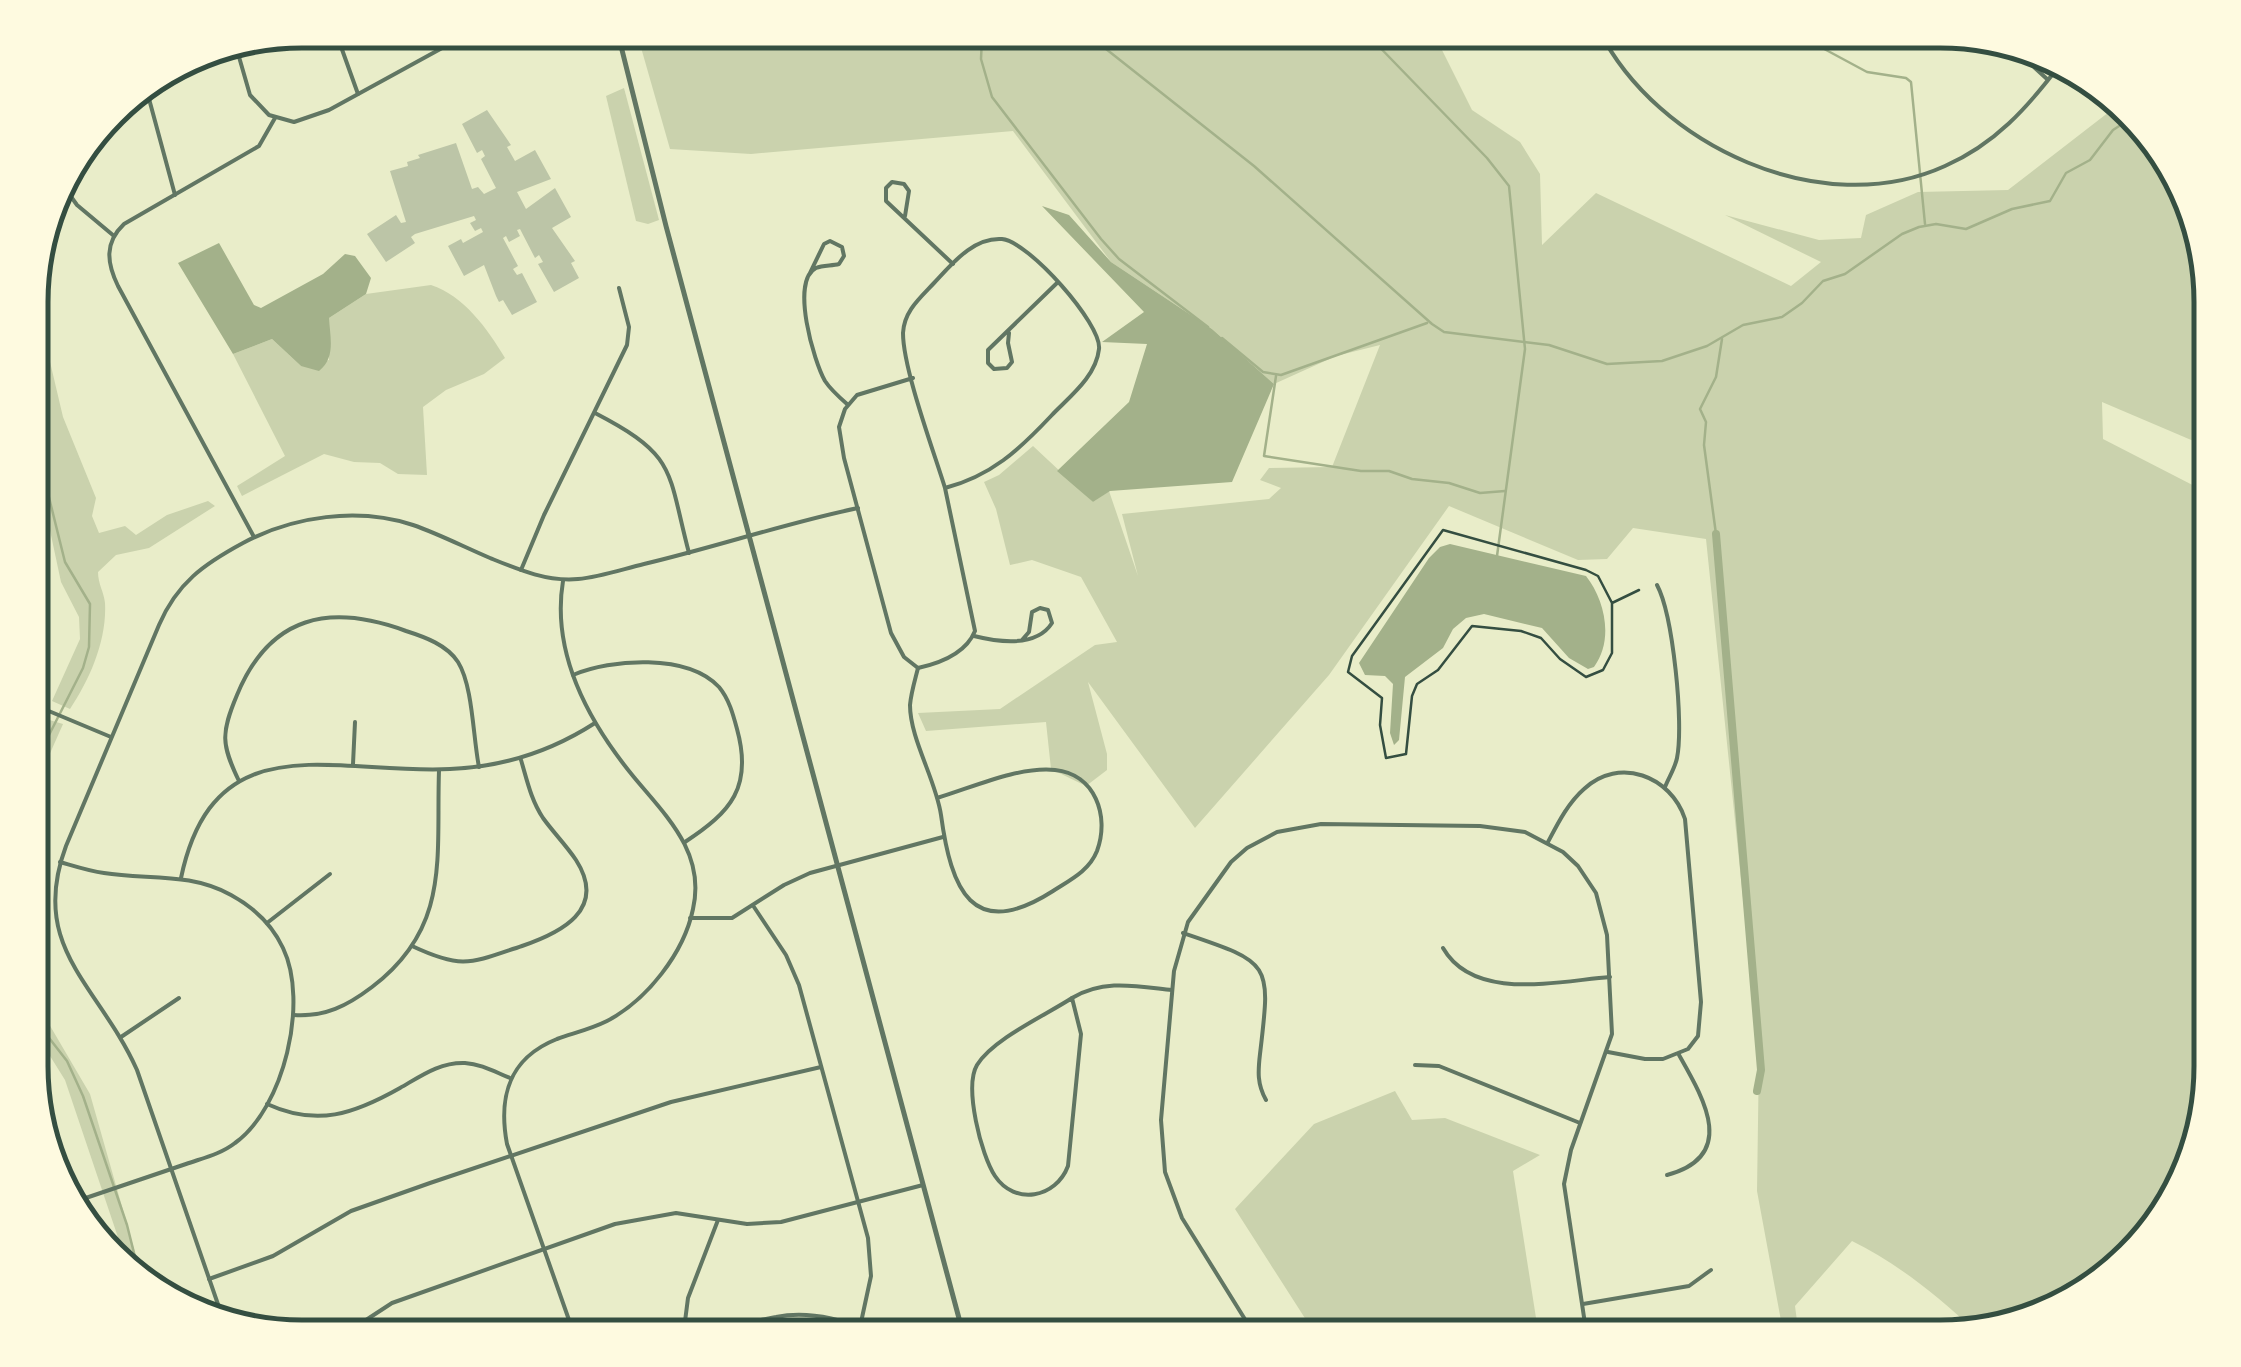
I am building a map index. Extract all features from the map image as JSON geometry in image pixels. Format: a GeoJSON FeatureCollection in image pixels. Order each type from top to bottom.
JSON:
{"type":"FeatureCollection","features":[{"type":"Feature","properties":{"kind":"street"},"geometry":{"type":"LineString","coordinates":[[341,48],[358,94]]}},
{"type":"Feature","properties":{"kind":"street"},"geometry":{"type":"LineString","coordinates":[[239,56],[250,96],[276,118],[294,122],[312,118],[443,48]]}},
{"type":"Feature","properties":{"kind":"street"},"geometry":{"type":"LineString","coordinates":[[622,48],[666,226],[959,1320]]}},
{"type":"Feature","properties":{"kind":"street"},"geometry":{"type":"LineString","coordinates":[[1610,48],[1639,91],[1695,135],[1761,166],[1846,184],[1896,182],[1956,161],[2010,124],[2052,75]]}},
{"type":"Feature","properties":{"kind":"street"},"geometry":{"type":"LineString","coordinates":[[2033,66],[2048,80]]}},
{"type":"Feature","properties":{"kind":"street"},"geometry":{"type":"LineString","coordinates":[[149,99],[175,196]]}},
{"type":"Feature","properties":{"kind":"street"},"geometry":{"type":"LineString","coordinates":[[254,537],[113,276],[108,256],[114,236],[124,224],[260,146],[276,118]]}},
{"type":"Feature","properties":{"kind":"street"},"geometry":{"type":"LineString","coordinates":[[905,216],[909,190],[904,184],[892,182],[884,196],[953,264]]}},
{"type":"Feature","properties":{"kind":"street"},"geometry":{"type":"LineString","coordinates":[[71,197],[114,236]]}},
{"type":"Feature","properties":{"kind":"street"},"geometry":{"type":"LineString","coordinates":[[918,668],[954,655],[974,636],[974,618],[946,488],[904,344],[905,318],[976,244],[1007,239],[1032,255],[1057,283],[1096,332],[1099,348],[1092,370],[1000,466],[946,488]]}},
{"type":"Feature","properties":{"kind":"street"},"geometry":{"type":"LineString","coordinates":[[810,275],[818,267],[840,264],[844,256],[842,246],[835,242],[824,244],[818,251],[810,275],[805,312],[814,354],[826,382],[847,404]]}},
{"type":"Feature","properties":{"kind":"street"},"geometry":{"type":"LineString","coordinates":[[1009,332],[1012,362],[1007,368],[994,369],[988,363],[988,350],[1057,283]]}},
{"type":"Feature","properties":{"kind":"street"},"geometry":{"type":"LineString","coordinates":[[521,570],[628,346],[619,288]]}},
{"type":"Feature","properties":{"kind":"street"},"geometry":{"type":"LineString","coordinates":[[912,378],[865,390],[847,404],[841,417],[840,437],[891,634],[904,658],[918,668]]}},
{"type":"Feature","properties":{"kind":"street"},"geometry":{"type":"LineString","coordinates":[[595,413],[645,442],[662,459],[689,553]]}},
{"type":"Feature","properties":{"kind":"street"},"geometry":{"type":"LineString","coordinates":[[218,1305],[137,1070],[58,936],[53,896],[60,862],[177,591],[204,565],[287,523],[379,517],[413,525],[521,570],[564,579],[592,577],[858,508]]}},
{"type":"Feature","properties":{"kind":"street"},"geometry":{"type":"LineString","coordinates":[[564,579],[561,625],[573,675],[594,723],[684,842],[694,878],[690,918],[672,957],[638,1000],[611,1019],[539,1048],[523,1060],[510,1078],[502,1114],[512,1157],[569,1320]]}},
{"type":"Feature","properties":{"kind":"street"},"geometry":{"type":"LineString","coordinates":[[1657,585],[1668,614],[1678,728],[1677,758],[1665,787]]}},
{"type":"Feature","properties":{"kind":"street"},"geometry":{"type":"LineString","coordinates":[[974,636],[1000,642],[1022,640],[1047,631],[1052,619],[1048,610],[1032,612],[1029,632],[1022,640]]}},
{"type":"Feature","properties":{"kind":"street"},"geometry":{"type":"LineString","coordinates":[[239,781],[228,757],[224,733],[246,672],[270,642],[304,624],[330,617],[378,620],[434,642],[451,653],[462,670],[479,767]]}},
{"type":"Feature","properties":{"kind":"street"},"geometry":{"type":"LineString","coordinates":[[573,675],[614,662],[660,664],[704,677],[727,698],[742,746],[741,782],[716,821],[684,842]]}},
{"type":"Feature","properties":{"kind":"street"},"geometry":{"type":"LineString","coordinates":[[918,668],[911,712],[954,875],[965,895],[988,911],[1013,912],[1041,899],[1085,869],[1098,847],[1102,812],[1086,784],[1073,775],[1054,770],[1007,776],[936,798]]}},
{"type":"Feature","properties":{"kind":"street"},"geometry":{"type":"LineString","coordinates":[[48,711],[112,738]]}},
{"type":"Feature","properties":{"kind":"street"},"geometry":{"type":"LineString","coordinates":[[354,722],[354,764]]}},
{"type":"Feature","properties":{"kind":"street"},"geometry":{"type":"LineString","coordinates":[[181,878],[195,828],[218,796],[239,781],[288,766],[354,764],[439,770],[479,767],[557,745],[594,723]]}},
{"type":"Feature","properties":{"kind":"street"},"geometry":{"type":"LineString","coordinates":[[412,946],[447,961],[472,962],[552,936],[578,915],[585,892],[580,868],[537,808],[521,758]]}},
{"type":"Feature","properties":{"kind":"street"},"geometry":{"type":"LineString","coordinates":[[292,1015],[317,1016],[349,1003],[386,975],[412,946],[427,920],[438,879],[439,770]]}},
{"type":"Feature","properties":{"kind":"street"},"geometry":{"type":"LineString","coordinates":[[1548,842],[1579,793],[1602,776],[1631,772],[1650,778],[1678,802],[1685,820],[1701,1002],[1698,1036],[1679,1055],[1663,1060],[1608,1052]]}},
{"type":"Feature","properties":{"kind":"street"},"geometry":{"type":"LineString","coordinates":[[1245,1319],[1182,1218],[1165,1172],[1161,1120],[1172,990],[1183,933],[1231,862],[1257,842],[1288,828],[1322,824],[1480,826],[1525,832],[1548,842],[1578,866],[1596,894],[1606,925],[1613,1023],[1608,1052],[1580,1123],[1564,1184],[1585,1319]]}},
{"type":"Feature","properties":{"kind":"street"},"geometry":{"type":"LineString","coordinates":[[690,918],[724,920],[754,907],[793,880],[943,837]]}},
{"type":"Feature","properties":{"kind":"street"},"geometry":{"type":"LineString","coordinates":[[60,862],[103,874],[181,878],[226,892],[267,922],[288,958],[292,1015],[287,1052],[267,1104],[251,1129],[230,1147],[86,1199]]}},
{"type":"Feature","properties":{"kind":"street"},"geometry":{"type":"LineString","coordinates":[[267,922],[330,874]]}},
{"type":"Feature","properties":{"kind":"street"},"geometry":{"type":"LineString","coordinates":[[754,907],[791,964],[858,1202],[871,1276],[862,1320]]}},
{"type":"Feature","properties":{"kind":"street"},"geometry":{"type":"LineString","coordinates":[[1183,933],[1240,954],[1264,976],[1258,1078],[1266,1100]]}},
{"type":"Feature","properties":{"kind":"street"},"geometry":{"type":"LineString","coordinates":[[1443,948],[1461,969],[1488,981],[1509,984],[1610,977]]}},
{"type":"Feature","properties":{"kind":"street"},"geometry":{"type":"LineString","coordinates":[[1072,998],[1081,1034],[1068,1166],[1061,1181],[1049,1191],[1018,1194],[1003,1185],[992,1171],[973,1103],[973,1076],[987,1054],[1072,998],[1090,988],[1107,984],[1172,990]]}},
{"type":"Feature","properties":{"kind":"street"},"geometry":{"type":"LineString","coordinates":[[121,1037],[179,998]]}},
{"type":"Feature","properties":{"kind":"street"},"geometry":{"type":"LineString","coordinates":[[1667,1175],[1696,1164],[1706,1149],[1710,1131],[1704,1104],[1679,1055]]}},
{"type":"Feature","properties":{"kind":"street"},"geometry":{"type":"LineString","coordinates":[[267,1104],[301,1117],[322,1117],[376,1100],[448,1064],[473,1064],[510,1078]]}},
{"type":"Feature","properties":{"kind":"street"},"geometry":{"type":"LineString","coordinates":[[1416,1064],[1440,1066],[1580,1123]]}},
{"type":"Feature","properties":{"kind":"street"},"geometry":{"type":"LineString","coordinates":[[209,1279],[273,1256],[352,1211],[682,1099],[821,1067]]}},
{"type":"Feature","properties":{"kind":"street"},"geometry":{"type":"LineString","coordinates":[[367,1320],[392,1304],[605,1227],[656,1214],[686,1213],[747,1224],[780,1222],[924,1185]]}},
{"type":"Feature","properties":{"kind":"street"},"geometry":{"type":"LineString","coordinates":[[685,1320],[690,1288],[718,1220]]}},
{"type":"Feature","properties":{"kind":"street"},"geometry":{"type":"LineString","coordinates":[[1584,1304],[1689,1286],[1711,1270]]}},
{"type":"Feature","properties":{"kind":"street"},"geometry":{"type":"LineString","coordinates":[[770,1320],[789,1315],[817,1320]]}},
{"type":"Feature","properties":{"kind":"path"},"geometry":{"type":"LineString","coordinates":[[1443,530],[1586,570],[1598,576],[1612,603],[1612,653],[1602,670],[1586,677],[1560,659],[1541,638],[1521,631],[1472,626],[1438,670],[1418,684],[1412,696],[1406,754],[1386,758],[1380,725],[1382,698],[1348,672],[1352,656],[1443,530]]}},
{"type":"Feature","properties":{"kind":"path"},"geometry":{"type":"LineString","coordinates":[[1612,603],[1639,590]]}},
{"type":"Feature","properties":{"kind":"shaded area"},"geometry":{"type":"Polygon","coordinates":[[[641,48],[1441,48],[1472,110],[1520,142],[1540,174],[1542,245],[1596,193],[1791,286],[1821,262],[1725,215],[1819,240],[1861,238],[1866,215],[1918,192],[2008,190],[2108,113],[2141,147],[2174,205],[2189,252],[2193,285],[2193,441],[2102,402],[2103,439],[2193,485],[2193,1082],[2189,1115],[2174,1162],[2141,1220],[2094,1267],[2052,1293],[1989,1315],[1961,1318],[1916,1281],[1852,1241],[1795,1306],[1797,1319],[1781,1319],[1757,1191],[1759,1054],[1706,539],[1633,528],[1607,559],[1578,560],[1449,506],[1329,675],[1195,828],[1088,682],[1107,754],[1107,770],[1086,786],[1051,769],[1046,722],[926,731],[918,713],[1000,709],[1095,645],[1117,642],[1081,577],[1032,560],[1010,565],[996,509],[984,482],[999,475],[1033,446],[1093,502],[1109,491],[1138,576],[1122,514],[1269,499],[1281,488],[1260,480],[1269,468],[1332,467],[1380,345],[1336,356],[1274,384],[1212,329],[1111,262],[1013,131],[751,154],[670,149],[641,48]]]}},
{"type":"Feature","properties":{"kind":"shaded area"},"geometry":{"type":"Polygon","coordinates":[[[624,88],[659,220],[648,224],[636,221],[606,96],[624,88]]]}},
{"type":"Feature","properties":{"kind":"shaded area"},"geometry":{"type":"Polygon","coordinates":[[[1042,206],[1069,215],[1111,262],[1212,329],[1274,384],[1232,482],[1110,491],[1093,502],[1057,471],[1129,402],[1147,344],[1102,342],[1144,312],[1042,206]]]}},
{"type":"Feature","properties":{"kind":"shaded area"},"geometry":{"type":"Polygon","coordinates":[[[219,243],[254,305],[261,308],[323,274],[345,254],[355,256],[371,278],[366,294],[329,318],[330,354],[319,371],[301,366],[272,339],[233,354],[178,263],[219,243]]]}},
{"type":"Feature","properties":{"kind":"shaded area"},"geometry":{"type":"Polygon","coordinates":[[[431,285],[464,305],[505,358],[423,407],[427,475],[398,474],[380,463],[354,462],[324,454],[242,496],[237,486],[285,456],[233,354],[272,339],[301,366],[329,360],[329,318],[366,294],[431,285]]]}},
{"type":"Feature","properties":{"kind":"shaded area"},"geometry":{"type":"Polygon","coordinates":[[[48,353],[63,417],[96,498],[92,516],[99,533],[125,526],[136,535],[167,515],[208,501],[215,506],[149,548],[116,555],[98,572],[105,603],[103,631],[90,672],[70,709],[52,701],[80,639],[79,617],[61,582],[48,521],[48,353]]]}},
{"type":"Feature","properties":{"kind":"shaded area"},"geometry":{"type":"Polygon","coordinates":[[[1450,544],[1586,576],[1602,608],[1604,645],[1594,667],[1588,669],[1569,658],[1542,628],[1484,614],[1466,618],[1453,629],[1443,648],[1405,677],[1399,740],[1394,745],[1390,733],[1393,684],[1385,676],[1365,675],[1359,663],[1429,558],[1440,547],[1450,544]]]}},
{"type":"Feature","properties":{"kind":"shaded area"},"geometry":{"type":"Polygon","coordinates":[[[48,720],[63,724],[48,758],[48,720]]]}},
{"type":"Feature","properties":{"kind":"shaded area"},"geometry":{"type":"Polygon","coordinates":[[[48,1022],[90,1094],[137,1258],[119,1241],[65,1080],[48,1053],[48,1022]]]}},
{"type":"Feature","properties":{"kind":"shaded area"},"geometry":{"type":"Polygon","coordinates":[[[1395,1091],[1412,1120],[1445,1118],[1540,1155],[1513,1171],[1536,1319],[1306,1319],[1235,1209],[1314,1124],[1395,1091]]]}},
{"type":"Feature","properties":{"kind":"building"},"geometry":{"type":"Polygon","coordinates":[[[487,110],[511,145],[507,147],[515,161],[535,150],[551,179],[517,192],[526,209],[555,188],[571,217],[552,228],[575,261],[571,263],[579,278],[554,292],[538,264],[543,262],[539,255],[535,258],[520,229],[520,236],[509,242],[506,236],[503,238],[518,266],[513,269],[517,275],[522,273],[537,302],[512,315],[503,300],[499,302],[484,265],[464,276],[448,246],[483,232],[481,228],[475,231],[470,223],[476,220],[474,216],[415,234],[411,237],[415,243],[386,262],[367,234],[396,215],[401,223],[406,222],[390,171],[408,166],[407,162],[420,158],[418,155],[456,143],[472,189],[478,187],[484,194],[496,188],[481,159],[485,156],[482,150],[477,153],[462,124],[487,110]]]}},
{"type":"Feature","properties":{"kind":"waterway"},"geometry":{"type":"LineString","coordinates":[[982,48],[992,97],[1101,239],[1119,259],[1208,327]]}},
{"type":"Feature","properties":{"kind":"waterway"},"geometry":{"type":"LineString","coordinates":[[1105,48],[1254,166],[1444,332],[1549,345],[1607,364],[1662,361],[1707,346],[1743,325],[1782,317],[1823,281],[1845,274],[1902,234],[1919,227],[1936,224],[1966,229],[2012,209],[2050,201],[2066,173],[2090,160],[2121,125]]}},
{"type":"Feature","properties":{"kind":"waterway"},"geometry":{"type":"LineString","coordinates":[[1380,48],[1509,186],[1525,349],[1497,556]]}},
{"type":"Feature","properties":{"kind":"waterway"},"geometry":{"type":"LineString","coordinates":[[1822,48],[1867,72],[1911,82],[1925,224]]}},
{"type":"Feature","properties":{"kind":"waterway"},"geometry":{"type":"LineString","coordinates":[[1222,338],[1263,372],[1281,375],[1427,323]]}},
{"type":"Feature","properties":{"kind":"waterway"},"geometry":{"type":"LineString","coordinates":[[1716,534],[1704,445],[1706,422],[1700,409],[1716,377],[1722,339]]}},
{"type":"Feature","properties":{"kind":"waterway"},"geometry":{"type":"LineString","coordinates":[[1276,376],[1264,456],[1361,471],[1389,471],[1480,493],[1505,491]]}},
{"type":"Feature","properties":{"kind":"waterway"},"geometry":{"type":"LineString","coordinates":[[48,493],[65,562],[90,604],[89,647],[83,668],[48,736]]}},
{"type":"Feature","properties":{"kind":"waterway"},"geometry":{"type":"LineString","coordinates":[[1716,534],[1761,1070],[1757,1091]]}},
{"type":"Feature","properties":{"kind":"waterway"},"geometry":{"type":"LineString","coordinates":[[48,1037],[67,1061],[83,1096],[135,1257]]}}]}
